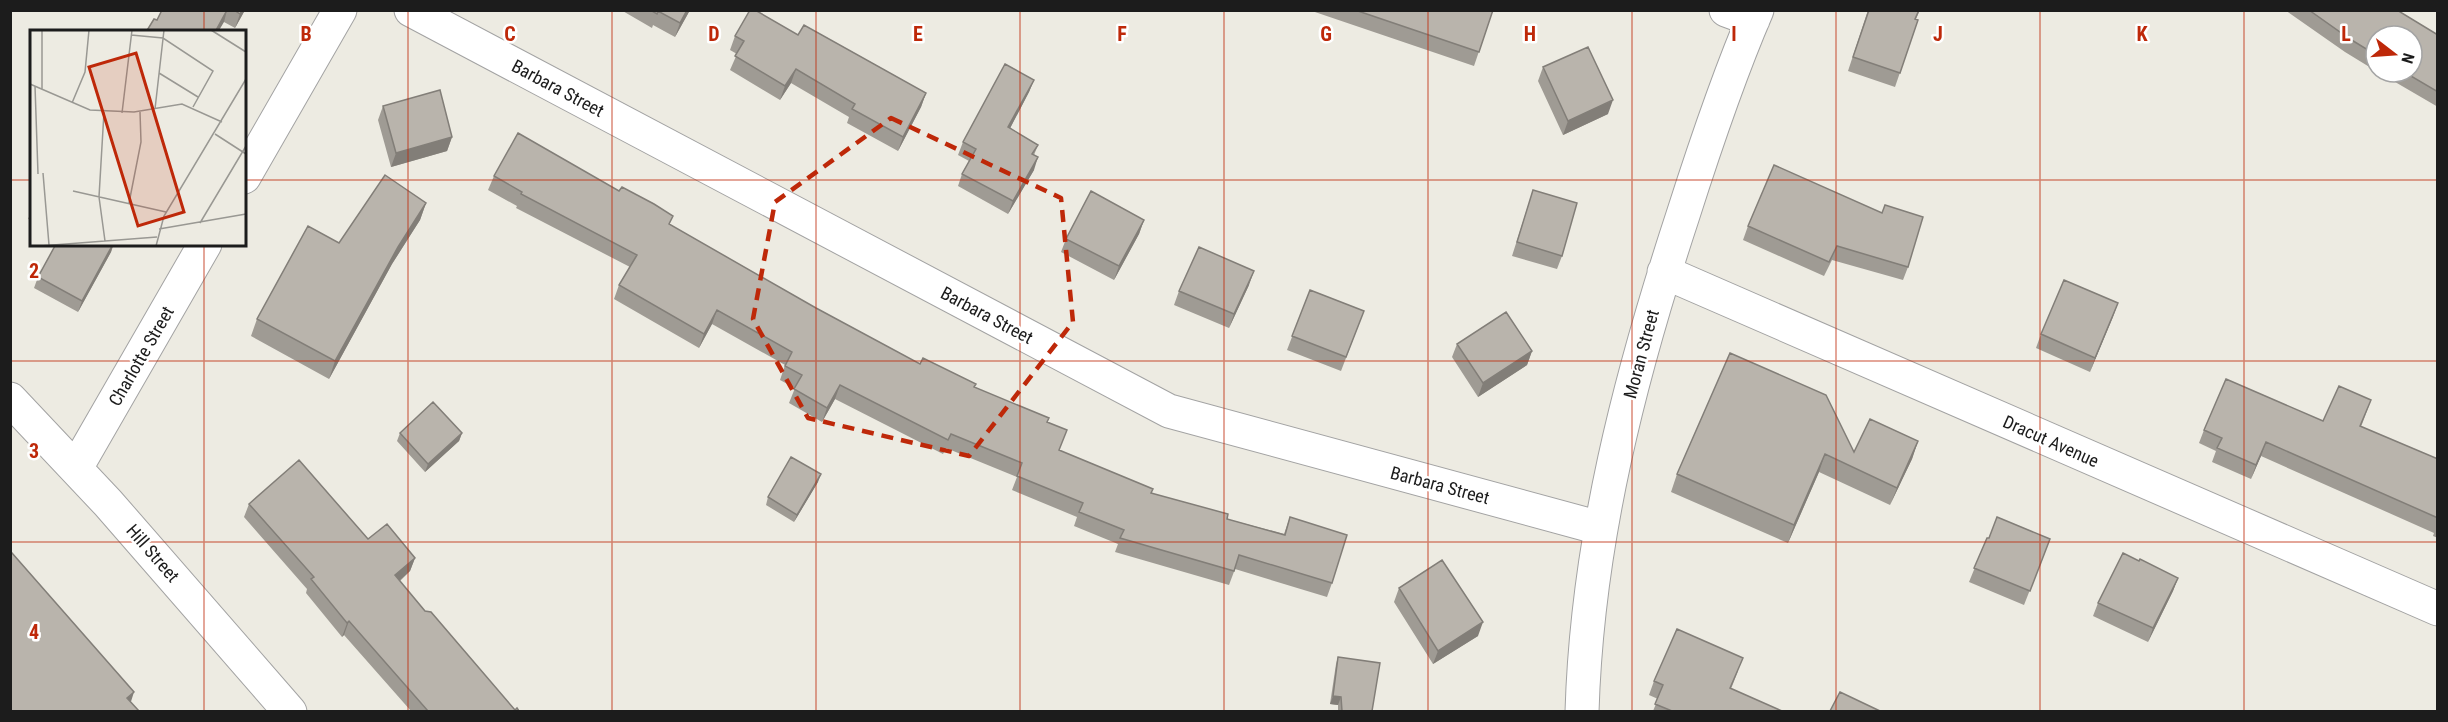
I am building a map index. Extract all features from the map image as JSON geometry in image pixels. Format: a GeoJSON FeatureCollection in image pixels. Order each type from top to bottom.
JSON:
{"type":"FeatureCollection","features":[{"type":"Feature","properties":{"kind":"street"},"geometry":{"type":"LineString","coordinates":[[246,174],[340,10]]}},
{"type":"Feature","properties":{"kind":"street","name":"Barbara Street"},"geometry":{"type":"LineString","coordinates":[[411,10],[1169,411],[1600,528]]}},
{"type":"Feature","properties":{"kind":"street","name":"Moran Street"},"geometry":{"type":"LineString","coordinates":[[1582,711],[1586,631],[1600,528],[1617,445],[1664,272],[1721,101],[1745,14]]}},
{"type":"Feature","properties":{"kind":"street","name":"Charlotte Street"},"geometry":{"type":"LineString","coordinates":[[76,468],[204,246]]}},
{"type":"Feature","properties":{"kind":"street","name":"Dracut Avenue"},"geometry":{"type":"LineString","coordinates":[[1664,272],[2438,609]]}},
{"type":"Feature","properties":{"kind":"street","name":"Hill Street"},"geometry":{"type":"LineString","coordinates":[[10,399],[76,468],[290,711]]}},
{"type":"Feature","properties":{"kind":"highlighted area"},"geometry":{"type":"Polygon","coordinates":[[[891,118],[1061,198],[1073,322],[969,456],[808,418],[753,319],[775,202],[891,118]]]}},
{"type":"Feature","properties":{"kind":"building"},"geometry":{"type":"Polygon","coordinates":[[[162,10],[227,10],[216,30],[147,30],[154,19],[157,20],[162,10]]]}},
{"type":"Feature","properties":{"kind":"building"},"geometry":{"type":"Polygon","coordinates":[[[650,10],[687,10],[680,23],[658,11],[657,14],[650,10]]]}},
{"type":"Feature","properties":{"kind":"building"},"geometry":{"type":"Polygon","coordinates":[[[750,10],[755,10],[798,35],[804,25],[926,93],[903,137],[852,109],[855,104],[796,69],[785,86],[735,56],[744,41],[735,36],[750,10]]]}},
{"type":"Feature","properties":{"kind":"building"},"geometry":{"type":"Polygon","coordinates":[[[1355,10],[1493,10],[1479,52],[1355,10]]]}},
{"type":"Feature","properties":{"kind":"building"},"geometry":{"type":"Polygon","coordinates":[[[1869,10],[1919,10],[1915,19],[1918,20],[1900,73],[1853,57],[1869,10]]]}},
{"type":"Feature","properties":{"kind":"building"},"geometry":{"type":"Polygon","coordinates":[[[2309,10],[2397,10],[2420,24],[2364,24],[2364,48],[2309,10]]]}},
{"type":"Feature","properties":{"kind":"building"},"geometry":{"type":"Polygon","coordinates":[[[2424,26],[2438,35],[2438,92],[2424,84],[2424,26]]]}},
{"type":"Feature","properties":{"kind":"building"},"geometry":{"type":"Polygon","coordinates":[[[1588,47],[1613,100],[1568,121],[1543,67],[1588,47]]]}},
{"type":"Feature","properties":{"kind":"building"},"geometry":{"type":"Polygon","coordinates":[[[1005,64],[1034,80],[1008,127],[1038,145],[1032,154],[1038,157],[1013,201],[962,174],[976,149],[963,142],[1005,64]]]}},
{"type":"Feature","properties":{"kind":"building"},"geometry":{"type":"Polygon","coordinates":[[[440,90],[452,137],[396,153],[383,106],[440,90]]]}},
{"type":"Feature","properties":{"kind":"building"},"geometry":{"type":"Polygon","coordinates":[[[518,133],[619,191],[622,187],[654,204],[673,216],[669,224],[920,364],[923,358],[976,384],[974,387],[1049,418],[1047,422],[1067,430],[1059,450],[1153,489],[1151,493],[1228,514],[1227,519],[1285,535],[1290,517],[1347,535],[1332,583],[1239,555],[1234,571],[1120,538],[1124,530],[1079,512],[1083,503],[1017,476],[1022,463],[951,434],[948,440],[840,385],[827,408],[794,389],[802,375],[785,366],[792,352],[717,310],[704,334],[619,285],[637,255],[521,194],[522,192],[494,176],[518,133]]]}},
{"type":"Feature","properties":{"kind":"building"},"geometry":{"type":"Polygon","coordinates":[[[1774,165],[1882,213],[1885,205],[1923,217],[1908,267],[1837,246],[1829,262],[1748,226],[1774,165]]]}},
{"type":"Feature","properties":{"kind":"building"},"geometry":{"type":"Polygon","coordinates":[[[385,175],[426,203],[398,247],[335,361],[257,319],[308,226],[339,243],[385,175]]]}},
{"type":"Feature","properties":{"kind":"building"},"geometry":{"type":"Polygon","coordinates":[[[1533,190],[1577,203],[1562,256],[1517,242],[1533,190]]]}},
{"type":"Feature","properties":{"kind":"building"},"geometry":{"type":"Polygon","coordinates":[[[1091,191],[1144,220],[1119,266],[1066,239],[1091,191]]]}},
{"type":"Feature","properties":{"kind":"building"},"geometry":{"type":"Polygon","coordinates":[[[55,246],[112,246],[82,301],[38,277],[55,246]]]}},
{"type":"Feature","properties":{"kind":"building"},"geometry":{"type":"Polygon","coordinates":[[[1199,247],[1254,271],[1234,314],[1179,291],[1199,247]]]}},
{"type":"Feature","properties":{"kind":"building"},"geometry":{"type":"Polygon","coordinates":[[[2064,280],[2118,303],[2095,358],[2041,334],[2064,280]]]}},
{"type":"Feature","properties":{"kind":"building"},"geometry":{"type":"Polygon","coordinates":[[[1310,290],[1364,311],[1346,357],[1292,336],[1310,290]]]}},
{"type":"Feature","properties":{"kind":"building"},"geometry":{"type":"Polygon","coordinates":[[[1506,312],[1532,351],[1483,383],[1457,344],[1506,312]]]}},
{"type":"Feature","properties":{"kind":"building"},"geometry":{"type":"Polygon","coordinates":[[[1730,353],[1826,395],[1854,452],[1870,419],[1918,441],[1897,488],[1825,454],[1794,525],[1677,474],[1730,353]]]}},
{"type":"Feature","properties":{"kind":"building"},"geometry":{"type":"Polygon","coordinates":[[[2226,379],[2323,421],[2339,386],[2371,400],[2360,426],[2438,459],[2438,518],[2266,442],[2256,465],[2217,448],[2222,438],[2204,430],[2226,379]]]}},
{"type":"Feature","properties":{"kind":"building"},"geometry":{"type":"Polygon","coordinates":[[[433,402],[462,433],[428,464],[400,433],[433,402]]]}},
{"type":"Feature","properties":{"kind":"building"},"geometry":{"type":"Polygon","coordinates":[[[791,457],[821,474],[797,515],[768,497],[791,457]]]}},
{"type":"Feature","properties":{"kind":"building"},"geometry":{"type":"Polygon","coordinates":[[[299,460],[368,539],[387,524],[415,558],[395,575],[425,611],[431,612],[515,710],[517,708],[519,711],[428,711],[349,621],[347,623],[311,579],[314,577],[249,504],[299,460]]]}},
{"type":"Feature","properties":{"kind":"building"},"geometry":{"type":"Polygon","coordinates":[[[1997,517],[2050,539],[2030,591],[1974,568],[1997,517]]]}},
{"type":"Feature","properties":{"kind":"building"},"geometry":{"type":"Polygon","coordinates":[[[12,553],[134,692],[127,698],[139,711],[10,711],[10,554],[12,553]]]}},
{"type":"Feature","properties":{"kind":"building"},"geometry":{"type":"Polygon","coordinates":[[[2123,553],[2178,578],[2153,628],[2098,603],[2123,553]]]}},
{"type":"Feature","properties":{"kind":"building"},"geometry":{"type":"Polygon","coordinates":[[[1442,560],[1483,622],[1438,651],[1399,588],[1442,560]]]}},
{"type":"Feature","properties":{"kind":"building"},"geometry":{"type":"Polygon","coordinates":[[[1677,629],[1743,658],[1730,688],[1782,711],[1672,711],[1655,704],[1663,685],[1654,681],[1677,629]]]}},
{"type":"Feature","properties":{"kind":"building"},"geometry":{"type":"Polygon","coordinates":[[[1338,657],[1380,663],[1372,711],[1342,711],[1341,697],[1333,696],[1338,657]]]}},
{"type":"Feature","properties":{"kind":"building"},"geometry":{"type":"Polygon","coordinates":[[[1840,692],[1880,711],[1830,711],[1840,692]]]}}]}
